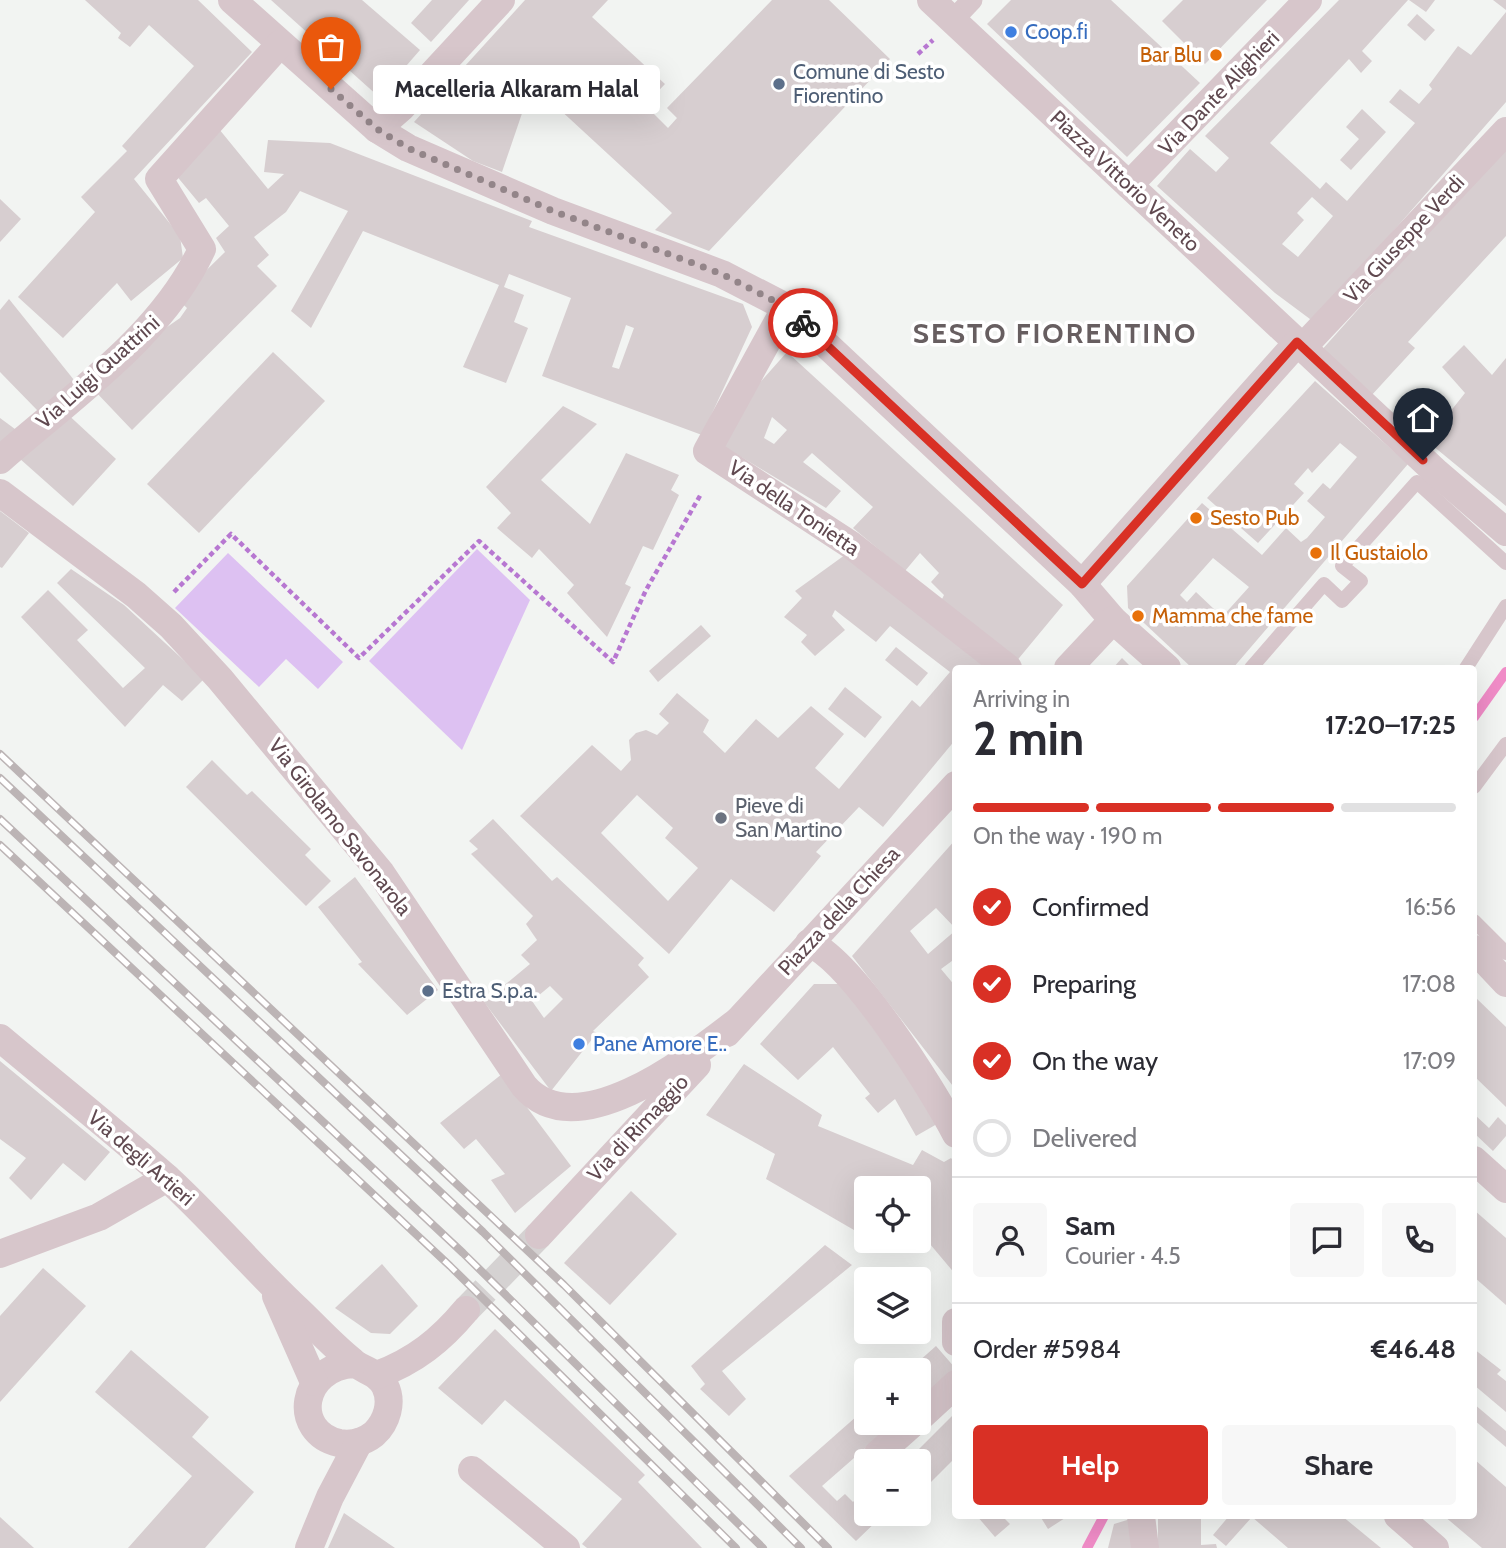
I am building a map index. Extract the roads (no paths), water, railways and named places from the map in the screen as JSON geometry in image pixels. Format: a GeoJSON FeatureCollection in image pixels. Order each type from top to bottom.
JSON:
{"type":"FeatureCollection","features":[{"type":"Feature","properties":{"kind":"street"},"geometry":{"type":"LineString","coordinates":[[232,0],[377,129],[408,148],[553,211],[722,274],[786,307],[1082,584],[1112,620],[1164,665]]}},
{"type":"Feature","properties":{"kind":"street"},"geometry":{"type":"LineString","coordinates":[[377,129],[501,0]]}},
{"type":"Feature","properties":{"kind":"street","name":"Piazza Vittorio Veneto"},"geometry":{"type":"LineString","coordinates":[[931,0],[963,10],[1129,185],[1437,473],[1506,532]]}},
{"type":"Feature","properties":{"kind":"street","name":"Via Dante Alighieri"},"geometry":{"type":"LineString","coordinates":[[1129,185],[1308,0]]}},
{"type":"Feature","properties":{"kind":"street","name":"Via Luigi Quattrini"},"geometry":{"type":"LineString","coordinates":[[0,460],[155,324],[194,267],[202,249],[159,179],[280,44]]}},
{"type":"Feature","properties":{"kind":"street","name":"Via Giuseppe Verdi"},"geometry":{"type":"LineString","coordinates":[[1299,345],[1506,131]]}},
{"type":"Feature","properties":{"kind":"street","name":"Via della Tonietta"},"geometry":{"type":"LineString","coordinates":[[786,307],[708,451],[851,545],[1004,665]]}},
{"type":"Feature","properties":{"kind":"street"},"geometry":{"type":"LineString","coordinates":[[1082,584],[1299,345]]}},
{"type":"Feature","properties":{"kind":"street","name":"Via Girolamo Savonarola"},"geometry":{"type":"LineString","coordinates":[[0,493],[154,612],[220,679],[381,873],[524,1086],[538,1100],[566,1109],[590,1105],[638,1087],[686,1061],[738,1021]]}},
{"type":"Feature","properties":{"kind":"street"},"geometry":{"type":"LineString","coordinates":[[1071,665],[1112,620]]}},
{"type":"Feature","properties":{"kind":"street","name":"Piazza della Chiesa"},"geometry":{"type":"LineString","coordinates":[[738,1021],[809,943],[950,801]]}},
{"type":"Feature","properties":{"kind":"street"},"geometry":{"type":"LineString","coordinates":[[809,943],[823,949],[875,1007],[952,1128]]}},
{"type":"Feature","properties":{"kind":"street"},"geometry":{"type":"LineString","coordinates":[[1477,952],[1506,982]]}},
{"type":"Feature","properties":{"kind":"street","name":"Via di Rimaggio"},"geometry":{"type":"LineString","coordinates":[[539,1235],[738,1021]]}},
{"type":"Feature","properties":{"kind":"street","name":"Via degli Artieri"},"geometry":{"type":"LineString","coordinates":[[0,1038],[167,1178],[247,1256],[273,1287],[365,1369]]}},
{"type":"Feature","properties":{"kind":"street"},"geometry":{"type":"LineString","coordinates":[[1477,1162],[1503,1179]]}},
{"type":"Feature","properties":{"kind":"street"},"geometry":{"type":"LineString","coordinates":[[0,1254],[99,1217],[167,1178]]}},
{"type":"Feature","properties":{"kind":"street","name":"Via degli Artieri"},"geometry":{"type":"LineString","coordinates":[[273,1287],[314,1382]]}},
{"type":"Feature","properties":{"kind":"street"},"geometry":{"type":"LineString","coordinates":[[365,1369],[385,1386],[387,1414],[372,1436],[359,1442],[331,1440],[312,1421],[308,1408],[314,1382],[331,1367],[365,1369],[404,1364],[439,1341],[466,1310]]}},
{"type":"Feature","properties":{"kind":"street"},"geometry":{"type":"LineString","coordinates":[[931,1407],[952,1388]]}},
{"type":"Feature","properties":{"kind":"street"},"geometry":{"type":"LineString","coordinates":[[884,1449],[899,1435]]}},
{"type":"Feature","properties":{"kind":"street"},"geometry":{"type":"LineString","coordinates":[[330,1497],[331,1440]]}},
{"type":"Feature","properties":{"kind":"street"},"geometry":{"type":"LineString","coordinates":[[309,1548],[330,1497],[359,1442]]}},
{"type":"Feature","properties":{"kind":"street"},"geometry":{"type":"LineString","coordinates":[[472,1470],[566,1548]]}},
{"type":"Feature","properties":{"kind":"street"},"geometry":{"type":"LineString","coordinates":[[1141,1519],[1145,1548]]}},
{"type":"Feature","properties":{"kind":"street"},"geometry":{"type":"LineString","coordinates":[[1401,1519],[1435,1548]]}},
{"type":"Feature","properties":{"kind":"lane"},"geometry":{"type":"LineString","coordinates":[[1254,665],[1324,584],[1342,601],[1361,581],[1342,566],[1417,482],[1506,563]]}},
{"type":"Feature","properties":{"kind":"lane"},"geometry":{"type":"LineString","coordinates":[[1468,665],[1506,606]]}},
{"type":"Feature","properties":{"kind":"lane"},"geometry":{"type":"LineString","coordinates":[[1477,783],[1506,744]]}},
{"type":"Feature","properties":{"kind":"lane"},"geometry":{"type":"LineString","coordinates":[[1477,924],[1506,953]]}},
{"type":"Feature","properties":{"kind":"waterway"},"geometry":{"type":"LineString","coordinates":[[1477,713],[1506,672]]}},
{"type":"Feature","properties":{"kind":"waterway"},"geometry":{"type":"LineString","coordinates":[[1087,1548],[1102,1519]]}},
{"type":"Feature","properties":{"kind":"tunnel"},"geometry":{"type":"LineString","coordinates":[[466,1310],[539,1235]]}},
{"type":"Feature","properties":{"kind":"railway"},"geometry":{"type":"LineString","coordinates":[[0,754],[564,1285],[828,1548]]}},
{"type":"Feature","properties":{"kind":"railway"},"geometry":{"type":"LineString","coordinates":[[0,778],[483,1232],[801,1548]]}},
{"type":"Feature","properties":{"kind":"railway"},"geometry":{"type":"LineString","coordinates":[[0,819],[463,1253],[763,1548]]}},
{"type":"Feature","properties":{"kind":"railway"},"geometry":{"type":"LineString","coordinates":[[0,845],[450,1266],[736,1548]]}},
{"type":"Feature","properties":{"kind":"place","name":"Coop.fi"},"geometry":{"type":"Point","coordinates":[1011,32]}},
{"type":"Feature","properties":{"kind":"place","name":"Bar Blu"},"geometry":{"type":"Point","coordinates":[1216,55]}},
{"type":"Feature","properties":{"kind":"place","name":"Comune di Sesto Fiorentino"},"geometry":{"type":"Point","coordinates":[779,84]}},
{"type":"Feature","properties":{"kind":"place","name":"Macelleria Alkaram Halal"},"geometry":{"type":"Point","coordinates":[331,89]}},
{"type":"Feature","properties":{"kind":"place","name":"Sesto Pub"},"geometry":{"type":"Point","coordinates":[1196,518]}},
{"type":"Feature","properties":{"kind":"place","name":"Il Gustaiolo"},"geometry":{"type":"Point","coordinates":[1316,553]}},
{"type":"Feature","properties":{"kind":"place","name":"Mamma che fame"},"geometry":{"type":"Point","coordinates":[1138,616]}},
{"type":"Feature","properties":{"kind":"place","name":"Pieve di San Martino"},"geometry":{"type":"Point","coordinates":[721,818]}},
{"type":"Feature","properties":{"kind":"place","name":"Estra S.p.a."},"geometry":{"type":"Point","coordinates":[428,991]}},
{"type":"Feature","properties":{"kind":"place","name":"Pane Amore E.."},"geometry":{"type":"Point","coordinates":[579,1044]}},
{"type":"Feature","properties":{"kind":"district","name":"SESTO FIORENTINO"},"geometry":{"type":"Point","coordinates":[1055,333]}}]}
